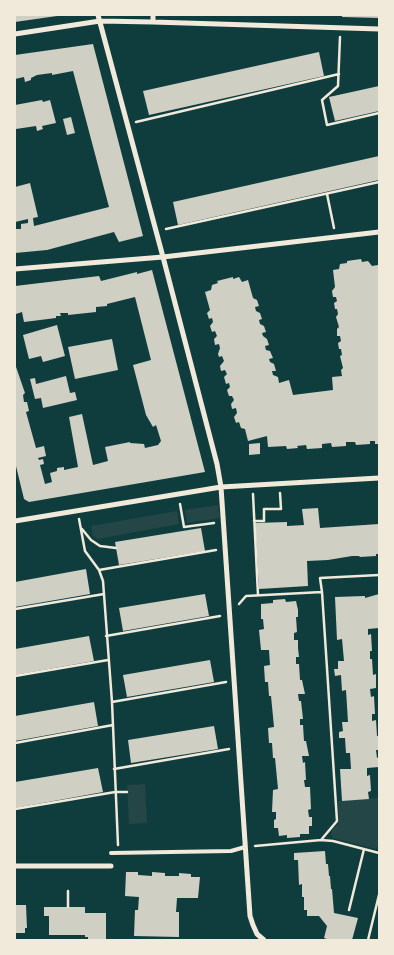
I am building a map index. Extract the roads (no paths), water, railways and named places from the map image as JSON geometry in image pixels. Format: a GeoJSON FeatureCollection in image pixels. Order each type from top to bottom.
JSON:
{"type":"FeatureCollection","features":[{"type":"Feature","properties":{"kind":"street"},"geometry":{"type":"LineString","coordinates":[[153,15],[153,22]]}},
{"type":"Feature","properties":{"kind":"street"},"geometry":{"type":"LineString","coordinates":[[99,18],[217,464],[224,521],[250,916],[257,934],[264,940]]}},
{"type":"Feature","properties":{"kind":"street"},"geometry":{"type":"LineString","coordinates":[[15,34],[99,18],[153,22],[379,29]]}},
{"type":"Feature","properties":{"kind":"street"},"geometry":{"type":"LineString","coordinates":[[15,269],[163,257],[379,232]]}},
{"type":"Feature","properties":{"kind":"street"},"geometry":{"type":"LineString","coordinates":[[15,521],[221,487],[379,478]]}},
{"type":"Feature","properties":{"kind":"street"},"geometry":{"type":"LineString","coordinates":[[15,866],[111,866]]}},
{"type":"Feature","properties":{"kind":"lane"},"geometry":{"type":"LineString","coordinates":[[111,853],[231,851],[245,848]]}}]}
